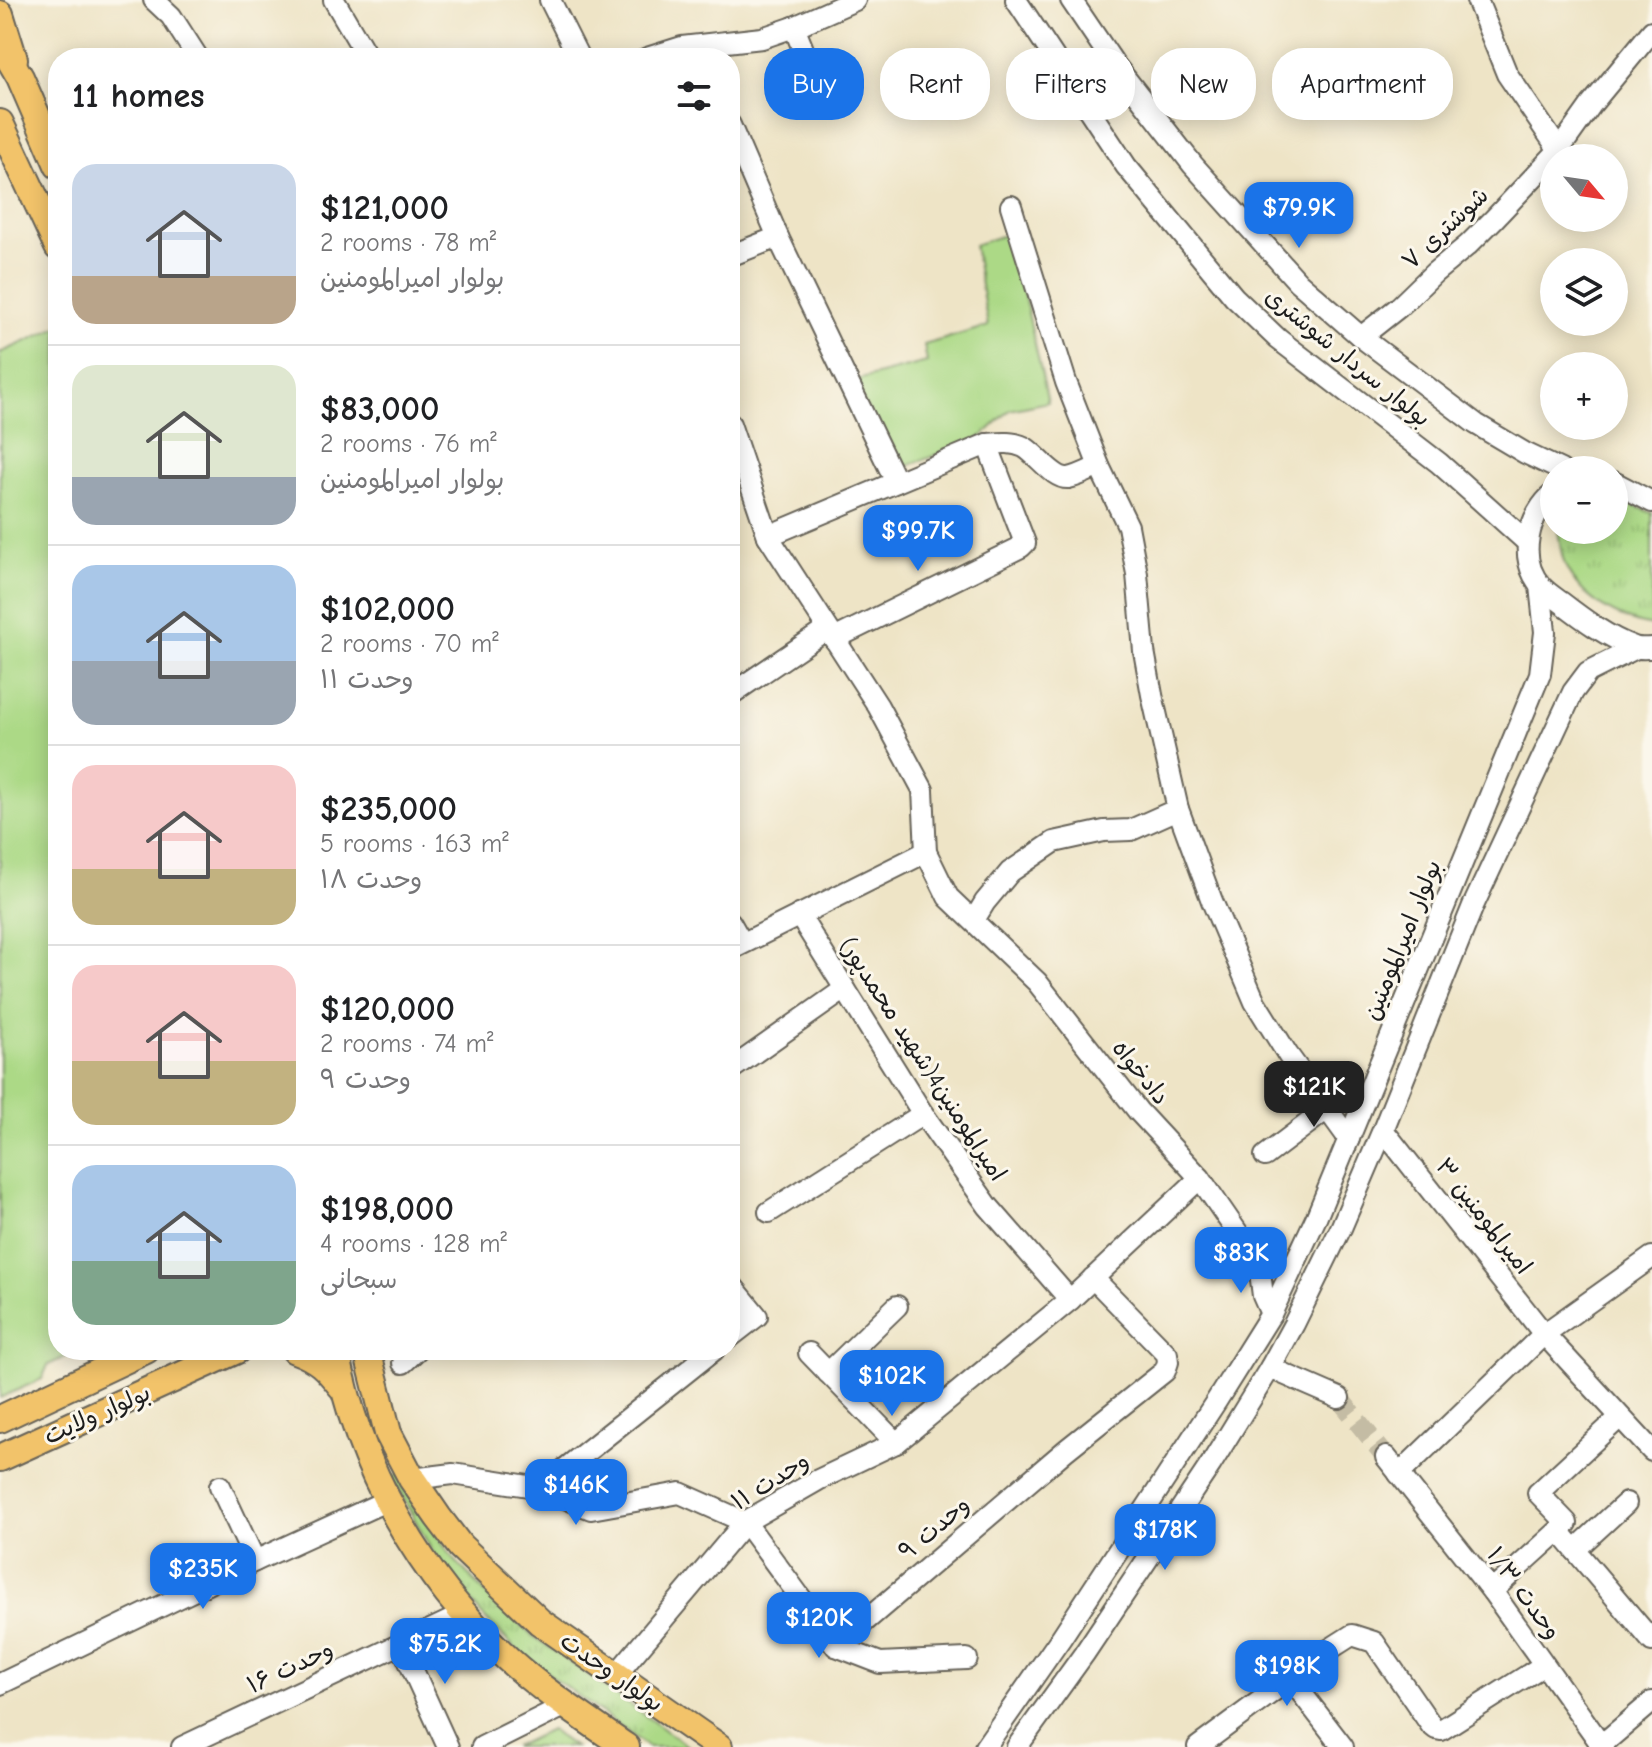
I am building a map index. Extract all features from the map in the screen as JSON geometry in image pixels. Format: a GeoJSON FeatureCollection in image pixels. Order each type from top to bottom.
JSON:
{"type":"FeatureCollection","features":[{"type":"Feature","properties":{"kind":"main road"},"geometry":{"type":"LineString","coordinates":[[0,14],[20,77],[48,142]]}},
{"type":"Feature","properties":{"kind":"main road"},"geometry":{"type":"LineString","coordinates":[[0,43],[20,77]]}},
{"type":"Feature","properties":{"kind":"main road"},"geometry":{"type":"LineString","coordinates":[[0,123],[48,226]]}},
{"type":"Feature","properties":{"kind":"main road","name":"بولوار ولایت"},"geometry":{"type":"LineString","coordinates":[[0,1419],[125,1360]]}},
{"type":"Feature","properties":{"kind":"main road","name":"بولوار ولایت"},"geometry":{"type":"LineString","coordinates":[[0,1458],[215,1360]]}},
{"type":"Feature","properties":{"kind":"main road"},"geometry":{"type":"LineString","coordinates":[[316,1360],[342,1388]]}},
{"type":"Feature","properties":{"kind":"main road"},"geometry":{"type":"LineString","coordinates":[[338,1360],[342,1388],[361,1444],[388,1500],[428,1570],[464,1614],[509,1660],[626,1747]]}},
{"type":"Feature","properties":{"kind":"main road","name":"بولوار وحدت"},"geometry":{"type":"LineString","coordinates":[[370,1360],[388,1433],[412,1479],[460,1546],[540,1622],[719,1747]]}},
{"type":"Feature","properties":{"kind":"street"},"geometry":{"type":"LineString","coordinates":[[154,0],[171,16],[192,48]]}},
{"type":"Feature","properties":{"kind":"street"},"geometry":{"type":"LineString","coordinates":[[334,0],[362,48]]}},
{"type":"Feature","properties":{"kind":"street"},"geometry":{"type":"LineString","coordinates":[[550,0],[574,48]]}},
{"type":"Feature","properties":{"kind":"street"},"geometry":{"type":"LineString","coordinates":[[679,48],[762,38],[855,0]]}},
{"type":"Feature","properties":{"kind":"street","name":"بولوار سردار شوشتری"},"geometry":{"type":"LineString","coordinates":[[1016,0],[1126,166],[1234,297],[1278,339],[1439,463],[1527,542]]}},
{"type":"Feature","properties":{"kind":"street","name":"بولوار سردار شوشتری"},"geometry":{"type":"LineString","coordinates":[[1071,0],[1115,65],[1193,165],[1298,282],[1361,337],[1476,424],[1540,460]]}},
{"type":"Feature","properties":{"kind":"street"},"geometry":{"type":"LineString","coordinates":[[1477,0],[1507,74],[1555,144]]}},
{"type":"Feature","properties":{"kind":"street"},"geometry":{"type":"LineString","coordinates":[[794,27],[802,48]]}},
{"type":"Feature","properties":{"kind":"street","name":"شوشتری ۷"},"geometry":{"type":"LineString","coordinates":[[1563,144],[1652,31]]}},
{"type":"Feature","properties":{"kind":"street"},"geometry":{"type":"LineString","coordinates":[[740,148],[778,237],[896,482]]}},
{"type":"Feature","properties":{"kind":"street","name":"شوشتری ۷"},"geometry":{"type":"LineString","coordinates":[[1361,337],[1468,245],[1540,170]]}},
{"type":"Feature","properties":{"kind":"street"},"geometry":{"type":"LineString","coordinates":[[1011,206],[1066,382],[1099,466],[1128,526],[1137,574],[1149,681],[1178,809],[1212,901],[1255,1002],[1288,1055],[1349,1139]]}},
{"type":"Feature","properties":{"kind":"street"},"geometry":{"type":"LineString","coordinates":[[740,252],[778,237]]}},
{"type":"Feature","properties":{"kind":"street"},"geometry":{"type":"LineString","coordinates":[[768,536],[987,444],[1005,442],[1022,446],[1057,476],[1068,478],[1099,466]]}},
{"type":"Feature","properties":{"kind":"street"},"geometry":{"type":"LineString","coordinates":[[740,689],[830,634],[1021,547],[1025,543],[987,444]]}},
{"type":"Feature","properties":{"kind":"street"},"geometry":{"type":"LineString","coordinates":[[740,453],[768,536],[878,706],[923,790],[926,852],[740,945]]}},
{"type":"Feature","properties":{"kind":"street"},"geometry":{"type":"LineString","coordinates":[[1628,489],[1652,502]]}},
{"type":"Feature","properties":{"kind":"street"},"geometry":{"type":"LineString","coordinates":[[1527,542],[1540,508]]}},
{"type":"Feature","properties":{"kind":"street","name":"بولوار امیرالمومنین"},"geometry":{"type":"LineString","coordinates":[[985,1747],[1061,1638],[1271,1314],[1317,1216],[1540,674],[1545,632],[1540,586],[1530,565],[1527,542]]}},
{"type":"Feature","properties":{"kind":"street"},"geometry":{"type":"LineString","coordinates":[[1540,586],[1587,623],[1644,648]]}},
{"type":"Feature","properties":{"kind":"street"},"geometry":{"type":"LineString","coordinates":[[1017,1747],[1135,1578],[1270,1368],[1341,1228],[1473,906],[1573,692],[1588,672],[1644,648]]}},
{"type":"Feature","properties":{"kind":"street"},"geometry":{"type":"LineString","coordinates":[[974,920],[1010,872],[1054,842],[1104,831],[1131,830],[1178,809]]}},
{"type":"Feature","properties":{"kind":"street","name":"دادخواه"},"geometry":{"type":"LineString","coordinates":[[926,852],[948,897],[1037,982],[1138,1111],[1200,1178],[1259,1264]]}},
{"type":"Feature","properties":{"kind":"street","name":"امیرالمومنین4(شهید محمدپور)"},"geometry":{"type":"LineString","coordinates":[[799,915],[923,1114],[988,1206],[1070,1300]]}},
{"type":"Feature","properties":{"kind":"street"},"geometry":{"type":"LineString","coordinates":[[740,1063],[845,989]]}},
{"type":"Feature","properties":{"kind":"street"},"geometry":{"type":"LineString","coordinates":[[1265,1156],[1327,1109]]}},
{"type":"Feature","properties":{"kind":"street"},"geometry":{"type":"LineString","coordinates":[[769,1212],[923,1114]]}},
{"type":"Feature","properties":{"kind":"street","name":"امیرالمومنین ۳"},"geometry":{"type":"LineString","coordinates":[[1383,1130],[1544,1334],[1652,1451]]}},
{"type":"Feature","properties":{"kind":"street","name":"وحدت ۱۱"},"geometry":{"type":"LineString","coordinates":[[616,1675],[745,1522],[818,1480],[896,1443],[1070,1300],[1200,1178]]}},
{"type":"Feature","properties":{"kind":"street"},"geometry":{"type":"LineString","coordinates":[[1271,1314],[1263,1296],[1259,1264],[1279,1268],[1301,1249]]}},
{"type":"Feature","properties":{"kind":"street"},"geometry":{"type":"LineString","coordinates":[[1399,1474],[1544,1334],[1652,1257]]}},
{"type":"Feature","properties":{"kind":"street","name":"وحدت ۹"},"geometry":{"type":"LineString","coordinates":[[836,1646],[1066,1450],[1165,1371],[1167,1354],[1093,1278]]}},
{"type":"Feature","properties":{"kind":"street"},"geometry":{"type":"LineString","coordinates":[[740,1295],[757,1316],[740,1329]]}},
{"type":"Feature","properties":{"kind":"street"},"geometry":{"type":"LineString","coordinates":[[828,1373],[897,1306]]}},
{"type":"Feature","properties":{"kind":"street"},"geometry":{"type":"LineString","coordinates":[[809,1353],[896,1443]]}},
{"type":"Feature","properties":{"kind":"street"},"geometry":{"type":"LineString","coordinates":[[541,1488],[701,1360]]}},
{"type":"Feature","properties":{"kind":"street"},"geometry":{"type":"LineString","coordinates":[[1270,1368],[1339,1398]]}},
{"type":"Feature","properties":{"kind":"street"},"geometry":{"type":"LineString","coordinates":[[1492,1591],[1567,1523],[1538,1493],[1620,1417]]}},
{"type":"Feature","properties":{"kind":"street","name":"وحدت ۱/۳"},"geometry":{"type":"LineString","coordinates":[[1386,1457],[1492,1591],[1601,1746]]}},
{"type":"Feature","properties":{"kind":"street"},"geometry":{"type":"LineString","coordinates":[[412,1479],[453,1474],[541,1488],[591,1509],[680,1493],[745,1522],[836,1646],[880,1663],[967,1659]]}},
{"type":"Feature","properties":{"kind":"street"},"geometry":{"type":"LineString","coordinates":[[220,1486],[255,1561]]}},
{"type":"Feature","properties":{"kind":"street"},"geometry":{"type":"LineString","coordinates":[[0,1684],[388,1500]]}},
{"type":"Feature","properties":{"kind":"street"},"geometry":{"type":"LineString","coordinates":[[1575,1550],[1626,1503]]}},
{"type":"Feature","properties":{"kind":"street"},"geometry":{"type":"LineString","coordinates":[[1559,1531],[1652,1641]]}},
{"type":"Feature","properties":{"kind":"street","name":"وحدت ۱۶"},"geometry":{"type":"LineString","coordinates":[[182,1747],[464,1614]]}},
{"type":"Feature","properties":{"kind":"street"},"geometry":{"type":"LineString","coordinates":[[1198,1747],[1352,1635],[1374,1642],[1431,1725],[1441,1730],[1544,1665]]}},
{"type":"Feature","properties":{"kind":"street"},"geometry":{"type":"LineString","coordinates":[[401,1644],[448,1747]]}},
{"type":"Feature","properties":{"kind":"street"},"geometry":{"type":"LineString","coordinates":[[1290,1678],[1343,1747]]}},
{"type":"Feature","properties":{"kind":"street"},"geometry":{"type":"LineString","coordinates":[[1601,1746],[1652,1702]]}},
{"type":"Feature","properties":{"kind":"street"},"geometry":{"type":"LineString","coordinates":[[482,1747],[566,1705]]}},
{"type":"Feature","properties":{"kind":"green space"},"geometry":{"type":"Polygon","coordinates":[[[1010,233],[1048,402],[1010,410],[980,438],[897,470],[853,381],[927,362],[924,345],[988,326],[974,245],[1010,233]]]}},
{"type":"Feature","properties":{"kind":"green space"},"geometry":{"type":"Polygon","coordinates":[[[48,331],[48,1360],[59,1360],[48,1365],[42,1379],[0,1398],[0,353],[48,331]]]}},
{"type":"Feature","properties":{"kind":"green space"},"geometry":{"type":"Polygon","coordinates":[[[1628,504],[1652,513],[1652,626],[1626,619],[1591,599],[1573,579],[1563,559],[1560,544],[1628,544],[1628,504]]]}},
{"type":"Feature","properties":{"kind":"green space"},"geometry":{"type":"Polygon","coordinates":[[[398,1475],[449,1554],[493,1601],[533,1636],[689,1747],[648,1747],[519,1652],[482,1615],[438,1562],[391,1476],[398,1475]]]}},
{"type":"Feature","properties":{"kind":"green space"},"geometry":{"type":"Polygon","coordinates":[[[550,1730],[574,1747],[514,1747],[550,1730]]]}},
{"type":"Feature","properties":{"kind":"tunnel"},"geometry":{"type":"LineString","coordinates":[[1339,1398],[1386,1457]]}}]}
